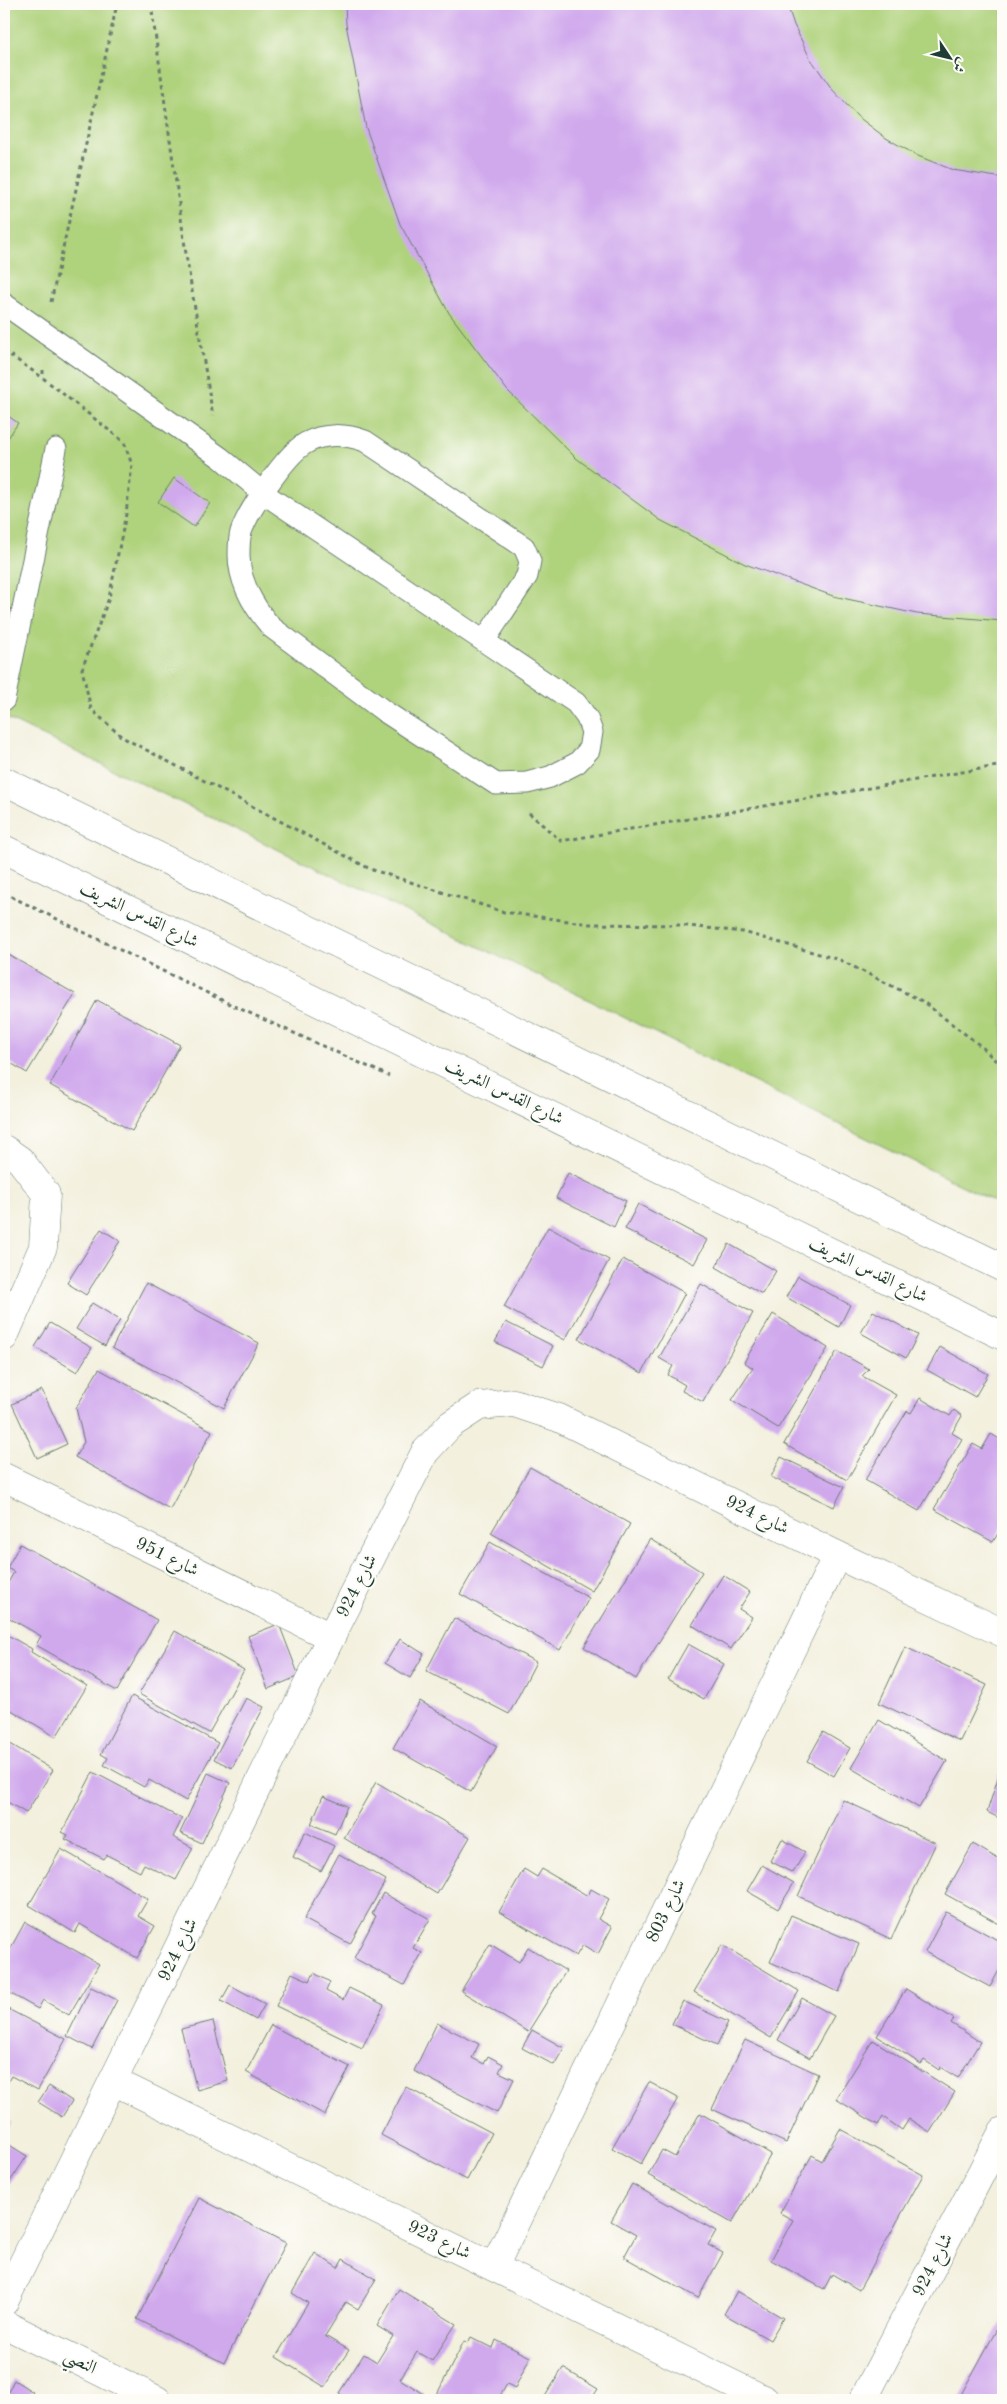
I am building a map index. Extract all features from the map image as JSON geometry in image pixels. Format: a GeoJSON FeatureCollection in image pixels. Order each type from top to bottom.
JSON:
{"type":"FeatureCollection","features":[{"type":"Feature","properties":{"kind":"street"},"geometry":{"type":"LineString","coordinates":[[4,781],[1003,1268]]}},
{"type":"Feature","properties":{"kind":"street","name":"شارع القدس الشريف"},"geometry":{"type":"LineString","coordinates":[[4,849],[1003,1336]]}},
{"type":"Feature","properties":{"kind":"street"},"geometry":{"type":"LineString","coordinates":[[4,1149],[20,1160],[46,1194],[43,1247],[4,1337]]}},
{"type":"Feature","properties":{"kind":"street","name":"شارع 924"},"geometry":{"type":"LineString","coordinates":[[4,2302],[331,1637],[425,1452],[450,1424],[479,1406],[514,1404],[559,1418],[837,1555],[1003,1633]]}},
{"type":"Feature","properties":{"kind":"street","name":"شارع 951"},"geometry":{"type":"LineString","coordinates":[[4,1476],[331,1637]]}},
{"type":"Feature","properties":{"kind":"street","name":"شارع 803"},"geometry":{"type":"LineString","coordinates":[[494,2268],[837,1555]]}},
{"type":"Feature","properties":{"kind":"street","name":"شارع 923"},"geometry":{"type":"LineString","coordinates":[[113,2081],[765,2400]]}},
{"type":"Feature","properties":{"kind":"street","name":"شارع 924"},"geometry":{"type":"LineString","coordinates":[[863,2400],[1003,2130]]}},
{"type":"Feature","properties":{"kind":"street","name":"النصي"},"geometry":{"type":"LineString","coordinates":[[4,2324],[157,2400]]}},
{"type":"Feature","properties":{"kind":"lane"},"geometry":{"type":"LineString","coordinates":[[4,304],[221,458],[263,492],[484,641],[576,703],[587,718],[592,732],[590,750],[577,763],[550,777],[527,783],[496,784],[384,711],[271,627],[257,610],[242,577],[239,555],[241,532],[263,492],[285,462],[306,443],[333,435],[348,435],[365,441],[524,547],[530,561],[527,576],[484,641]]}},
{"type":"Feature","properties":{"kind":"lane"},"geometry":{"type":"LineString","coordinates":[[4,700],[56,449]]}},
{"type":"Feature","properties":{"kind":"path"},"geometry":{"type":"LineString","coordinates":[[43,378],[44,332],[117,4]]}},
{"type":"Feature","properties":{"kind":"path"},"geometry":{"type":"LineString","coordinates":[[151,4],[187,261],[221,458]]}},
{"type":"Feature","properties":{"kind":"path"},"geometry":{"type":"LineString","coordinates":[[4,351],[43,378],[124,442],[132,465],[126,514],[109,598],[82,669],[91,709],[122,737],[370,869],[504,912],[590,924],[679,925],[743,932],[840,960],[922,1001],[982,1047],[1003,1068]]}},
{"type":"Feature","properties":{"kind":"path"},"geometry":{"type":"LineString","coordinates":[[496,784],[561,841],[1003,765]]}},
{"type":"Feature","properties":{"kind":"green space"},"geometry":{"type":"Polygon","coordinates":[[[4,4],[1003,4],[1003,1206],[597,1004],[4,717],[4,4]]]}},
{"type":"Feature","properties":{"kind":"building"},"geometry":{"type":"Polygon","coordinates":[[[345,4],[787,4],[794,25],[810,58],[832,89],[857,116],[886,138],[918,156],[953,170],[1003,178],[1003,621],[917,614],[833,596],[745,564],[660,520],[576,458],[507,390],[449,313],[400,224],[366,128],[346,24],[345,4]]]}},
{"type":"Feature","properties":{"kind":"building"},"geometry":{"type":"Polygon","coordinates":[[[4,413],[18,423],[4,444],[4,413]]]}},
{"type":"Feature","properties":{"kind":"building"},"geometry":{"type":"Polygon","coordinates":[[[174,478],[210,503],[194,527],[158,502],[174,478]]]}},
{"type":"Feature","properties":{"kind":"building"},"geometry":{"type":"Polygon","coordinates":[[[4,952],[75,994],[27,1073],[4,1059],[4,952]]]}},
{"type":"Feature","properties":{"kind":"building"},"geometry":{"type":"Polygon","coordinates":[[[97,1000],[180,1045],[132,1131],[50,1085],[97,1000]]]}},
{"type":"Feature","properties":{"kind":"building"},"geometry":{"type":"Polygon","coordinates":[[[568,1173],[626,1201],[614,1227],[556,1198],[568,1173]]]}},
{"type":"Feature","properties":{"kind":"building"},"geometry":{"type":"Polygon","coordinates":[[[638,1204],[707,1240],[694,1264],[625,1229],[638,1204]]]}},
{"type":"Feature","properties":{"kind":"building"},"geometry":{"type":"Polygon","coordinates":[[[548,1227],[609,1260],[565,1340],[504,1307],[548,1227]]]}},
{"type":"Feature","properties":{"kind":"building"},"geometry":{"type":"Polygon","coordinates":[[[101,1229],[120,1241],[86,1295],[67,1283],[101,1229]]]}},
{"type":"Feature","properties":{"kind":"building"},"geometry":{"type":"Polygon","coordinates":[[[729,1244],[776,1271],[762,1294],[716,1267],[729,1244]]]}},
{"type":"Feature","properties":{"kind":"building"},"geometry":{"type":"Polygon","coordinates":[[[623,1259],[685,1293],[642,1373],[579,1339],[623,1259]]]}},
{"type":"Feature","properties":{"kind":"building"},"geometry":{"type":"Polygon","coordinates":[[[798,1276],[850,1305],[839,1327],[786,1297],[798,1276]]]}},
{"type":"Feature","properties":{"kind":"building"},"geometry":{"type":"Polygon","coordinates":[[[146,1283],[259,1343],[224,1408],[112,1348],[146,1283]]]}},
{"type":"Feature","properties":{"kind":"building"},"geometry":{"type":"Polygon","coordinates":[[[701,1284],[753,1313],[703,1402],[682,1391],[685,1385],[668,1375],[673,1366],[659,1358],[701,1284]]]}},
{"type":"Feature","properties":{"kind":"building"},"geometry":{"type":"Polygon","coordinates":[[[92,1303],[120,1320],[105,1346],[76,1329],[92,1303]]]}},
{"type":"Feature","properties":{"kind":"building"},"geometry":{"type":"Polygon","coordinates":[[[873,1311],[918,1335],[906,1358],[861,1333],[873,1311]]]}},
{"type":"Feature","properties":{"kind":"building"},"geometry":{"type":"Polygon","coordinates":[[[773,1314],[828,1348],[778,1428],[732,1400],[753,1368],[744,1362],[773,1314]]]}},
{"type":"Feature","properties":{"kind":"building"},"geometry":{"type":"Polygon","coordinates":[[[506,1322],[553,1346],[543,1366],[495,1342],[506,1322]]]}},
{"type":"Feature","properties":{"kind":"building"},"geometry":{"type":"Polygon","coordinates":[[[50,1323],[92,1348],[77,1372],[35,1347],[50,1323]]]}},
{"type":"Feature","properties":{"kind":"building"},"geometry":{"type":"Polygon","coordinates":[[[940,1347],[988,1374],[975,1397],[927,1370],[940,1347]]]}},
{"type":"Feature","properties":{"kind":"building"},"geometry":{"type":"Polygon","coordinates":[[[837,1351],[869,1369],[862,1376],[896,1395],[847,1480],[784,1444],[837,1351]]]}},
{"type":"Feature","properties":{"kind":"building"},"geometry":{"type":"Polygon","coordinates":[[[99,1369],[212,1431],[170,1509],[75,1457],[84,1442],[76,1408],[99,1369]]]}},
{"type":"Feature","properties":{"kind":"building"},"geometry":{"type":"Polygon","coordinates":[[[42,1390],[67,1444],[37,1458],[12,1404],[42,1390]]]}},
{"type":"Feature","properties":{"kind":"building"},"geometry":{"type":"Polygon","coordinates":[[[920,1398],[950,1416],[954,1410],[962,1416],[952,1433],[962,1439],[919,1511],[865,1480],[907,1411],[911,1413],[920,1398]]]}},
{"type":"Feature","properties":{"kind":"building"},"geometry":{"type":"Polygon","coordinates":[[[991,1434],[1003,1441],[1003,1525],[993,1542],[934,1509],[973,1444],[982,1449],[991,1434]]]}},
{"type":"Feature","properties":{"kind":"building"},"geometry":{"type":"Polygon","coordinates":[[[781,1457],[844,1487],[834,1507],[771,1477],[781,1457]]]}},
{"type":"Feature","properties":{"kind":"building"},"geometry":{"type":"Polygon","coordinates":[[[530,1467],[630,1524],[592,1591],[491,1533],[530,1467]]]}},
{"type":"Feature","properties":{"kind":"building"},"geometry":{"type":"Polygon","coordinates":[[[650,1539],[702,1572],[636,1679],[584,1647],[650,1539]]]}},
{"type":"Feature","properties":{"kind":"building"},"geometry":{"type":"Polygon","coordinates":[[[490,1542],[589,1598],[560,1650],[460,1594],[490,1542]]]}},
{"type":"Feature","properties":{"kind":"building"},"geometry":{"type":"Polygon","coordinates":[[[20,1544],[157,1620],[117,1691],[36,1645],[41,1636],[4,1615],[4,1590],[14,1572],[7,1568],[20,1544]]]}},
{"type":"Feature","properties":{"kind":"building"},"geometry":{"type":"Polygon","coordinates":[[[723,1575],[750,1592],[739,1609],[752,1617],[731,1649],[692,1625],[723,1575]]]}},
{"type":"Feature","properties":{"kind":"building"},"geometry":{"type":"Polygon","coordinates":[[[454,1618],[536,1662],[509,1714],[426,1671],[454,1618]]]}},
{"type":"Feature","properties":{"kind":"building"},"geometry":{"type":"Polygon","coordinates":[[[279,1624],[299,1676],[268,1689],[248,1636],[279,1624]]]}},
{"type":"Feature","properties":{"kind":"building"},"geometry":{"type":"Polygon","coordinates":[[[175,1631],[244,1670],[209,1733],[139,1694],[175,1631]]]}},
{"type":"Feature","properties":{"kind":"building"},"geometry":{"type":"Polygon","coordinates":[[[4,1633],[32,1649],[31,1652],[87,1686],[56,1737],[8,1708],[4,1714],[4,1633]]]}},
{"type":"Feature","properties":{"kind":"building"},"geometry":{"type":"Polygon","coordinates":[[[400,1639],[424,1654],[410,1678],[385,1663],[400,1639]]]}},
{"type":"Feature","properties":{"kind":"building"},"geometry":{"type":"Polygon","coordinates":[[[688,1644],[724,1664],[704,1699],[668,1679],[688,1644]]]}},
{"type":"Feature","properties":{"kind":"building"},"geometry":{"type":"Polygon","coordinates":[[[905,1647],[987,1685],[960,1741],[879,1703],[905,1647]]]}},
{"type":"Feature","properties":{"kind":"building"},"geometry":{"type":"Polygon","coordinates":[[[132,1696],[218,1743],[186,1801],[149,1780],[144,1787],[104,1765],[108,1758],[101,1754],[132,1696]]]}},
{"type":"Feature","properties":{"kind":"building"},"geometry":{"type":"Polygon","coordinates":[[[246,1698],[264,1707],[232,1768],[214,1759],[246,1698]]]}},
{"type":"Feature","properties":{"kind":"building"},"geometry":{"type":"Polygon","coordinates":[[[420,1701],[497,1746],[471,1792],[393,1748],[420,1701]]]}},
{"type":"Feature","properties":{"kind":"building"},"geometry":{"type":"Polygon","coordinates":[[[879,1720],[947,1761],[919,1808],[851,1768],[879,1720]]]}},
{"type":"Feature","properties":{"kind":"building"},"geometry":{"type":"Polygon","coordinates":[[[823,1732],[850,1748],[834,1776],[807,1761],[823,1732]]]}},
{"type":"Feature","properties":{"kind":"building"},"geometry":{"type":"Polygon","coordinates":[[[4,1740],[53,1770],[26,1813],[4,1800],[4,1740]]]}},
{"type":"Feature","properties":{"kind":"building"},"geometry":{"type":"Polygon","coordinates":[[[1003,1762],[1003,1820],[987,1812],[1003,1762]]]}},
{"type":"Feature","properties":{"kind":"building"},"geometry":{"type":"Polygon","coordinates":[[[93,1772],[182,1819],[173,1837],[193,1848],[176,1880],[144,1864],[140,1872],[107,1855],[104,1859],[65,1839],[68,1835],[62,1832],[93,1772]]]}},
{"type":"Feature","properties":{"kind":"building"},"geometry":{"type":"Polygon","coordinates":[[[208,1773],[230,1783],[202,1843],[180,1833],[208,1773]]]}},
{"type":"Feature","properties":{"kind":"building"},"geometry":{"type":"Polygon","coordinates":[[[376,1782],[470,1837],[437,1894],[344,1838],[376,1782]]]}},
{"type":"Feature","properties":{"kind":"building"},"geometry":{"type":"Polygon","coordinates":[[[323,1796],[347,1806],[335,1834],[311,1824],[323,1796]]]}},
{"type":"Feature","properties":{"kind":"building"},"geometry":{"type":"Polygon","coordinates":[[[843,1800],[936,1843],[891,1939],[798,1896],[843,1800]]]}},
{"type":"Feature","properties":{"kind":"building"},"geometry":{"type":"Polygon","coordinates":[[[305,1832],[334,1846],[321,1871],[293,1857],[305,1832]]]}},
{"type":"Feature","properties":{"kind":"building"},"geometry":{"type":"Polygon","coordinates":[[[782,1839],[805,1852],[793,1873],[770,1861],[782,1839]]]}},
{"type":"Feature","properties":{"kind":"building"},"geometry":{"type":"Polygon","coordinates":[[[973,1844],[1003,1862],[1003,1926],[945,1894],[973,1844]]]}},
{"type":"Feature","properties":{"kind":"building"},"geometry":{"type":"Polygon","coordinates":[[[61,1849],[148,1899],[138,1916],[155,1926],[137,1958],[80,1924],[75,1933],[29,1905],[61,1849]]]}},
{"type":"Feature","properties":{"kind":"building"},"geometry":{"type":"Polygon","coordinates":[[[339,1854],[386,1880],[350,1944],[304,1919],[339,1854]]]}},
{"type":"Feature","properties":{"kind":"building"},"geometry":{"type":"Polygon","coordinates":[[[762,1865],[794,1883],[778,1909],[747,1891],[762,1865]]]}},
{"type":"Feature","properties":{"kind":"building"},"geometry":{"type":"Polygon","coordinates":[[[524,1869],[537,1877],[542,1869],[588,1896],[591,1889],[609,1899],[598,1919],[612,1927],[598,1954],[583,1945],[576,1956],[499,1912],[524,1869]]]}},
{"type":"Feature","properties":{"kind":"building"},"geometry":{"type":"Polygon","coordinates":[[[383,1893],[430,1919],[413,1948],[422,1953],[404,1985],[354,1958],[376,1916],[372,1914],[383,1893]]]}},
{"type":"Feature","properties":{"kind":"building"},"geometry":{"type":"Polygon","coordinates":[[[946,1912],[1003,1943],[1003,1963],[990,1987],[925,1952],[946,1912]]]}},
{"type":"Feature","properties":{"kind":"building"},"geometry":{"type":"Polygon","coordinates":[[[791,1915],[859,1944],[839,1992],[770,1962],[791,1915]]]}},
{"type":"Feature","properties":{"kind":"building"},"geometry":{"type":"Polygon","coordinates":[[[25,1922],[99,1964],[69,2015],[43,2000],[38,2009],[4,1990],[4,1960],[25,1922]]]}},
{"type":"Feature","properties":{"kind":"building"},"geometry":{"type":"Polygon","coordinates":[[[490,1944],[519,1962],[528,1947],[566,1971],[528,2032],[461,1991],[490,1944]]]}},
{"type":"Feature","properties":{"kind":"building"},"geometry":{"type":"Polygon","coordinates":[[[722,1945],[799,1991],[771,2038],[694,1992],[722,1945]]]}},
{"type":"Feature","properties":{"kind":"building"},"geometry":{"type":"Polygon","coordinates":[[[292,1973],[310,1981],[314,1973],[330,1982],[326,1991],[343,2000],[349,1988],[384,2005],[362,2048],[276,2006],[292,1973]]]}},
{"type":"Feature","properties":{"kind":"building"},"geometry":{"type":"Polygon","coordinates":[[[230,1985],[265,2004],[256,2020],[221,2001],[230,1985]]]}},
{"type":"Feature","properties":{"kind":"building"},"geometry":{"type":"Polygon","coordinates":[[[91,1987],[117,2000],[92,2049],[67,2036],[91,1987]]]}},
{"type":"Feature","properties":{"kind":"building"},"geometry":{"type":"Polygon","coordinates":[[[906,1989],[954,2019],[951,2023],[980,2042],[958,2078],[940,2067],[939,2070],[924,2060],[921,2064],[877,2036],[906,1989]]]}},
{"type":"Feature","properties":{"kind":"building"},"geometry":{"type":"Polygon","coordinates":[[[802,1998],[834,2016],[810,2058],[778,2040],[802,1998]]]}},
{"type":"Feature","properties":{"kind":"building"},"geometry":{"type":"Polygon","coordinates":[[[683,2001],[728,2022],[717,2045],[672,2024],[683,2001]]]}},
{"type":"Feature","properties":{"kind":"building"},"geometry":{"type":"Polygon","coordinates":[[[4,2007],[66,2039],[38,2090],[11,2076],[4,2089],[4,2007]]]}},
{"type":"Feature","properties":{"kind":"building"},"geometry":{"type":"Polygon","coordinates":[[[213,2021],[228,2081],[197,2090],[181,2029],[213,2021]]]}},
{"type":"Feature","properties":{"kind":"building"},"geometry":{"type":"Polygon","coordinates":[[[437,2023],[479,2044],[472,2058],[484,2064],[488,2056],[503,2064],[499,2072],[514,2079],[497,2113],[414,2071],[437,2023]]]}},
{"type":"Feature","properties":{"kind":"building"},"geometry":{"type":"Polygon","coordinates":[[[271,2025],[350,2067],[325,2115],[246,2072],[271,2025]]]}},
{"type":"Feature","properties":{"kind":"building"},"geometry":{"type":"Polygon","coordinates":[[[532,2030],[564,2048],[554,2065],[522,2048],[532,2030]]]}},
{"type":"Feature","properties":{"kind":"building"},"geometry":{"type":"Polygon","coordinates":[[[745,2040],[818,2074],[786,2143],[712,2109],[745,2040]]]}},
{"type":"Feature","properties":{"kind":"building"},"geometry":{"type":"Polygon","coordinates":[[[873,2040],[955,2092],[930,2132],[909,2119],[902,2130],[883,2117],[878,2125],[836,2099],[873,2040]]]}},
{"type":"Feature","properties":{"kind":"building"},"geometry":{"type":"Polygon","coordinates":[[[649,2082],[678,2098],[641,2164],[612,2148],[649,2082]]]}},
{"type":"Feature","properties":{"kind":"building"},"geometry":{"type":"Polygon","coordinates":[[[49,2086],[72,2101],[62,2117],[38,2102],[49,2086]]]}},
{"type":"Feature","properties":{"kind":"building"},"geometry":{"type":"Polygon","coordinates":[[[406,2087],[492,2133],[467,2180],[381,2135],[406,2087]]]}},
{"type":"Feature","properties":{"kind":"building"},"geometry":{"type":"Polygon","coordinates":[[[700,2113],[771,2154],[732,2223],[648,2175],[662,2150],[675,2157],[700,2113]]]}},
{"type":"Feature","properties":{"kind":"building"},"geometry":{"type":"Polygon","coordinates":[[[4,2117],[11,2122],[4,2134],[4,2117]]]}},
{"type":"Feature","properties":{"kind":"building"},"geometry":{"type":"Polygon","coordinates":[[[840,2129],[923,2175],[859,2290],[832,2274],[824,2289],[771,2260],[793,2220],[780,2213],[812,2155],[822,2161],[840,2129]]]}},
{"type":"Feature","properties":{"kind":"building"},"geometry":{"type":"Polygon","coordinates":[[[8,2144],[27,2156],[7,2186],[4,2184],[4,2150],[8,2144]]]}},
{"type":"Feature","properties":{"kind":"building"},"geometry":{"type":"Polygon","coordinates":[[[632,2184],[716,2231],[708,2245],[723,2253],[698,2298],[624,2257],[636,2235],[611,2221],[632,2184]]]}},
{"type":"Feature","properties":{"kind":"building"},"geometry":{"type":"Polygon","coordinates":[[[199,2198],[286,2243],[224,2363],[137,2319],[199,2198]]]}},
{"type":"Feature","properties":{"kind":"building"},"geometry":{"type":"Polygon","coordinates":[[[315,2253],[338,2268],[343,2259],[376,2279],[358,2309],[346,2302],[325,2336],[349,2350],[325,2387],[276,2357],[308,2303],[292,2293],[315,2253]]]}},
{"type":"Feature","properties":{"kind":"building"},"geometry":{"type":"Polygon","coordinates":[[[399,2289],[456,2324],[432,2361],[417,2352],[400,2379],[424,2394],[420,2400],[350,2400],[339,2393],[364,2354],[377,2362],[393,2336],[377,2326],[399,2289]]]}},
{"type":"Feature","properties":{"kind":"building"},"geometry":{"type":"Polygon","coordinates":[[[737,2291],[783,2318],[770,2340],[724,2314],[737,2291]]]}},
{"type":"Feature","properties":{"kind":"building"},"geometry":{"type":"Polygon","coordinates":[[[1003,2318],[1003,2400],[958,2400],[1003,2318]]]}},
{"type":"Feature","properties":{"kind":"building"},"geometry":{"type":"Polygon","coordinates":[[[471,2337],[493,2348],[496,2340],[530,2357],[515,2388],[507,2384],[498,2400],[434,2400],[464,2341],[468,2343],[471,2337]]]}},
{"type":"Feature","properties":{"kind":"building"},"geometry":{"type":"Polygon","coordinates":[[[563,2368],[598,2389],[594,2395],[603,2400],[548,2400],[544,2398],[563,2368]]]}},
{"type":"Feature","properties":{"kind":"building"},"geometry":{"type":"Polygon","coordinates":[[[14,2380],[33,2392],[27,2400],[4,2400],[14,2380]]]}}]}
